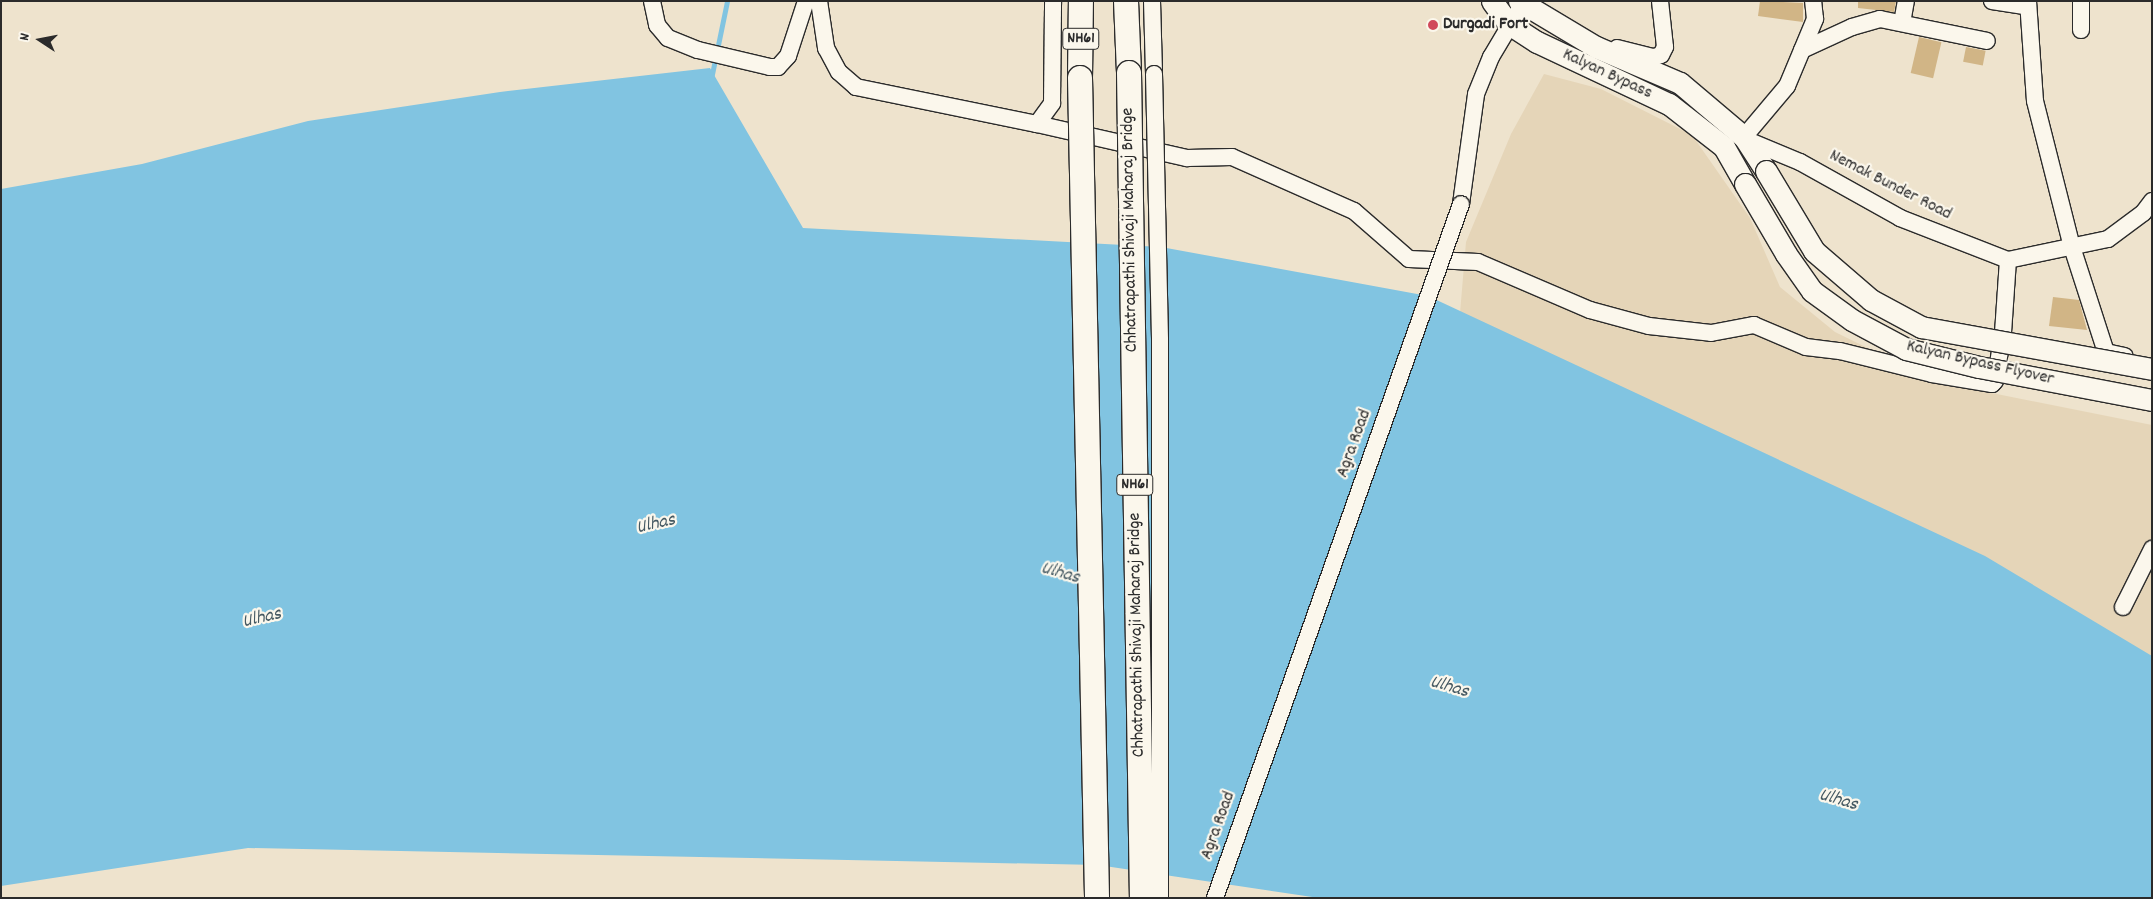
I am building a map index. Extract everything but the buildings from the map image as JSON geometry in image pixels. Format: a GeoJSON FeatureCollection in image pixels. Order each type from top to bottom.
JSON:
{"type":"FeatureCollection","features":[{"type":"Feature","properties":{"kind":"highway","name":"NH61"},"geometry":{"type":"LineString","coordinates":[[1081,1],[1080,78],[1098,898]]}},
{"type":"Feature","properties":{"kind":"highway","name":"Chhatrapathi Shivaji Maharaj Bridge"},"geometry":{"type":"LineString","coordinates":[[1126,1],[1129,73],[1142,898]]}},
{"type":"Feature","properties":{"kind":"main road","name":"Kalyan Bypass"},"geometry":{"type":"LineString","coordinates":[[1492,1],[1509,24],[1536,42],[1669,104],[1724,147]]}},
{"type":"Feature","properties":{"kind":"main road","name":"Kalyan Bypass"},"geometry":{"type":"LineString","coordinates":[[1521,3],[1596,47],[1680,83],[1744,137]]}},
{"type":"Feature","properties":{"kind":"main road","name":"Kalyan Bypass Flyover"},"geometry":{"type":"LineString","coordinates":[[1744,137],[1814,251],[1871,300],[1921,327],[2152,369]]}},
{"type":"Feature","properties":{"kind":"main road","name":"Kalyan Bypass Flyover"},"geometry":{"type":"LineString","coordinates":[[1724,147],[1786,254],[1812,291],[1867,328],[1906,349],[1979,367],[2152,400]]}},
{"type":"Feature","properties":{"kind":"street"},"geometry":{"type":"LineString","coordinates":[[652,1],[657,25],[668,38],[698,50],[778,67],[788,56],[806,1]]}},
{"type":"Feature","properties":{"kind":"street"},"geometry":{"type":"LineString","coordinates":[[818,1],[826,48],[839,72],[856,87],[1037,124],[1187,158],[1232,158],[1354,211],[1409,259],[1478,262],[1590,310],[1649,326],[1711,333],[1754,325],[1806,347],[1840,351],[1932,374],[1992,384],[1995,382],[2003,333],[2008,260],[2108,239],[2143,213],[2152,201]]}},
{"type":"Feature","properties":{"kind":"street"},"geometry":{"type":"LineString","coordinates":[[1037,124],[1052,103],[1053,1]]}},
{"type":"Feature","properties":{"kind":"street"},"geometry":{"type":"LineString","coordinates":[[1152,1],[1160,340],[1160,898]]}},
{"type":"Feature","properties":{"kind":"street"},"geometry":{"type":"LineString","coordinates":[[1596,47],[1621,48],[1654,57],[1661,55],[1665,47],[1660,1]]}},
{"type":"Feature","properties":{"kind":"street"},"geometry":{"type":"LineString","coordinates":[[1724,147],[1744,137],[1787,86],[1815,19],[1813,1]]}},
{"type":"Feature","properties":{"kind":"street"},"geometry":{"type":"LineString","coordinates":[[1902,23],[1906,1]]}},
{"type":"Feature","properties":{"kind":"street"},"geometry":{"type":"LineString","coordinates":[[1992,1],[2028,4],[2035,101],[2072,247],[2106,352]]}},
{"type":"Feature","properties":{"kind":"street"},"geometry":{"type":"LineString","coordinates":[[2081,1],[2081,30]]}},
{"type":"Feature","properties":{"kind":"street","name":"Agra Road"},"geometry":{"type":"LineString","coordinates":[[1215,898],[1461,204],[1476,94],[1521,3]]}},
{"type":"Feature","properties":{"kind":"street"},"geometry":{"type":"LineString","coordinates":[[1802,50],[1852,27],[1880,19],[1987,41]]}},
{"type":"Feature","properties":{"kind":"street","name":"Nemak Bunder Road"},"geometry":{"type":"LineString","coordinates":[[1744,137],[1856,190],[1900,218],[2008,260]]}},
{"type":"Feature","properties":{"kind":"street"},"geometry":{"type":"LineString","coordinates":[[1867,290],[1913,315],[2152,360]]}},
{"type":"Feature","properties":{"kind":"street"},"geometry":{"type":"LineString","coordinates":[[2123,607],[2152,549]]}},
{"type":"Feature","properties":{"kind":"shaded area"},"geometry":{"type":"Polygon","coordinates":[[[1544,74],[1601,89],[1692,135],[1750,218],[1780,287],[1835,332],[1937,382],[2152,425],[2152,664],[1459,325],[1466,242],[1511,134],[1544,74]]]}},
{"type":"Feature","properties":{"kind":"water","name":"Ulhas"},"geometry":{"type":"Polygon","coordinates":[[[710,68],[803,228],[1161,247],[1428,296],[1985,556],[2152,656],[2152,898],[1319,898],[1098,865],[248,848],[1,886],[1,189],[142,164],[308,121],[500,92],[710,68]]]}},
{"type":"Feature","properties":{"kind":"waterway"},"geometry":{"type":"LineString","coordinates":[[711,79],[727,1]]}},
{"type":"Feature","properties":{"kind":"place","name":"Durgadi Fort"},"geometry":{"type":"Point","coordinates":[1433,25]}}]}
